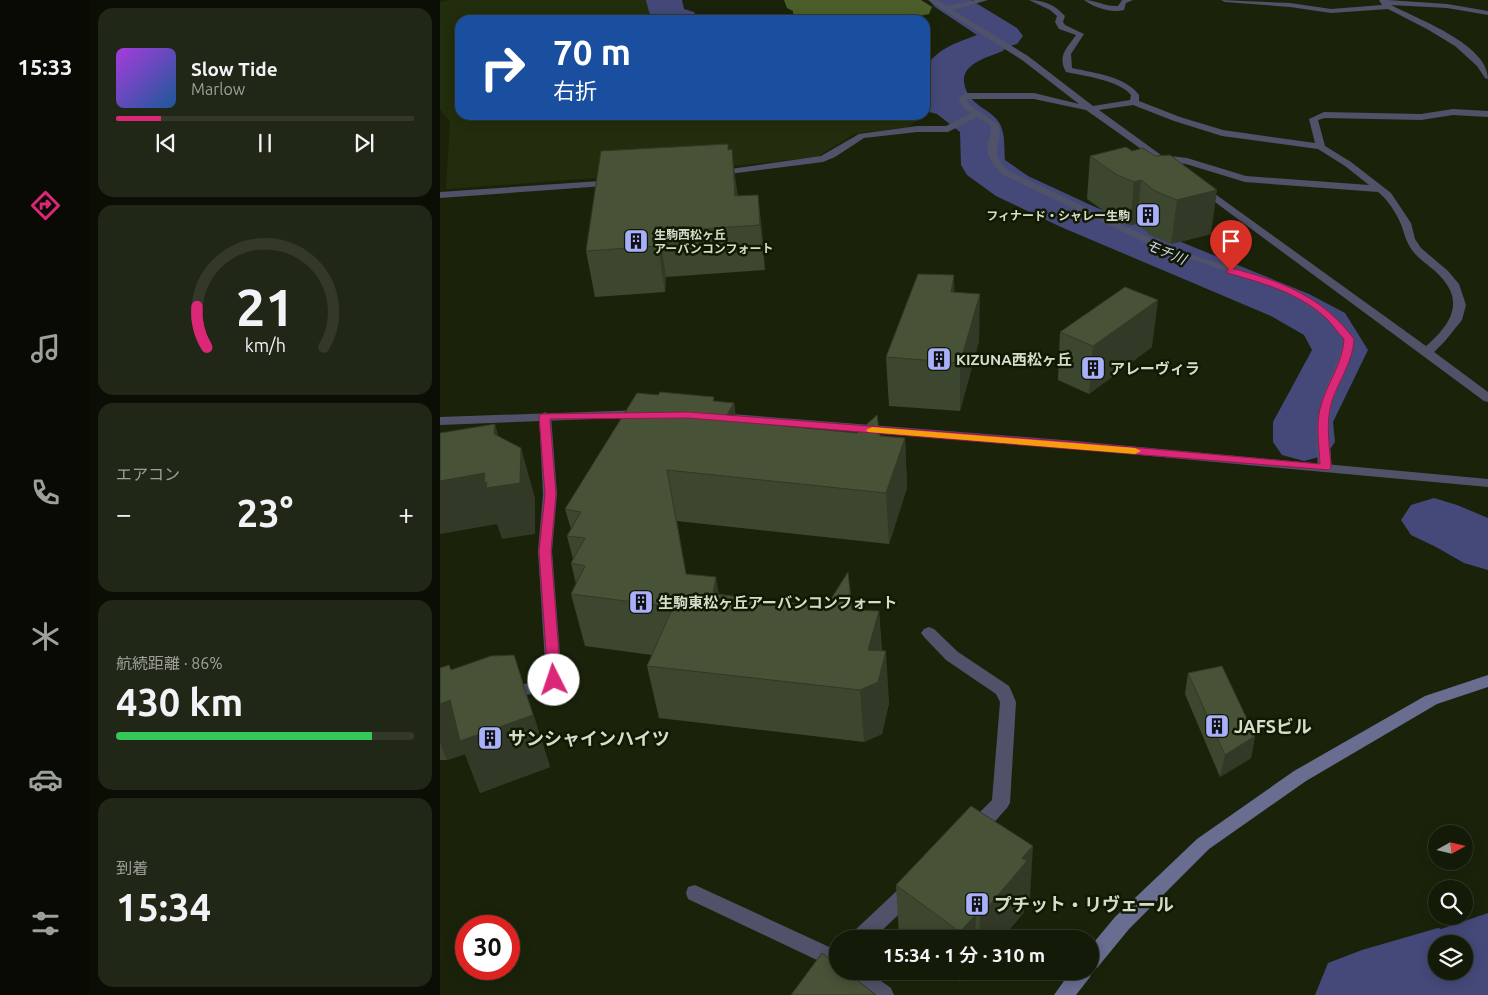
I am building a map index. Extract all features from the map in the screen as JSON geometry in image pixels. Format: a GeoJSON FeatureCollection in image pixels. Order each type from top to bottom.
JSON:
{"type":"FeatureCollection","features":[{"type":"Feature","properties":{"kind":"main road"},"geometry":{"type":"LineString","coordinates":[[1099,951],[1122,923],[1203,844],[1300,776],[1431,700],[1488,681]]}},
{"type":"Feature","properties":{"kind":"main road"},"geometry":{"type":"LineString","coordinates":[[1064,995],[1076,980]]}},
{"type":"Feature","properties":{"kind":"street"},"geometry":{"type":"LineString","coordinates":[[932,0],[948,8],[1025,58],[1090,108],[1488,398]]}},
{"type":"Feature","properties":{"kind":"street"},"geometry":{"type":"LineString","coordinates":[[948,8],[984,0]]}},
{"type":"Feature","properties":{"kind":"street"},"geometry":{"type":"LineString","coordinates":[[1033,0],[1053,8],[1061,16],[1059,22],[1062,27],[1080,34],[1068,49],[1066,59],[1069,70],[1120,84],[1135,95],[1134,102]]}},
{"type":"Feature","properties":{"kind":"street"},"geometry":{"type":"LineString","coordinates":[[1088,0],[1106,8],[1115,9],[1121,8],[1124,2],[1129,0]]}},
{"type":"Feature","properties":{"kind":"street"},"geometry":{"type":"LineString","coordinates":[[1231,0],[1331,10],[1384,3],[1446,6],[1488,13]]}},
{"type":"Feature","properties":{"kind":"street"},"geometry":{"type":"LineString","coordinates":[[1384,3],[1453,40],[1476,59],[1488,76]]}},
{"type":"Feature","properties":{"kind":"street"},"geometry":{"type":"LineString","coordinates":[[1325,468],[1323,420],[1327,402],[1341,371],[1349,346],[1349,339],[1330,316],[1313,303],[1285,288],[1163,248],[1006,174],[995,163],[992,154],[995,127],[993,123],[966,107],[962,98],[966,96],[1020,94],[1090,108],[1134,102],[1178,119],[1222,132],[1321,147],[1348,164],[1388,195],[1406,223],[1410,240],[1417,250],[1444,272],[1453,284],[1460,304],[1456,320],[1441,339],[1427,352]]}},
{"type":"Feature","properties":{"kind":"street"},"geometry":{"type":"LineString","coordinates":[[1321,147],[1313,119],[1318,116],[1421,117],[1453,112],[1488,114]]}},
{"type":"Feature","properties":{"kind":"street"},"geometry":{"type":"LineString","coordinates":[[710,174],[822,159],[832,156],[862,136],[917,129],[948,129],[976,114]]}},
{"type":"Feature","properties":{"kind":"street"},"geometry":{"type":"LineString","coordinates":[[1159,158],[1186,161],[1245,179],[1380,189]]}},
{"type":"Feature","properties":{"kind":"street"},"geometry":{"type":"LineString","coordinates":[[440,195],[622,182]]}},
{"type":"Feature","properties":{"kind":"street"},"geometry":{"type":"LineString","coordinates":[[440,421],[545,416],[660,415]]}},
{"type":"Feature","properties":{"kind":"street"},"geometry":{"type":"LineString","coordinates":[[495,695],[550,685],[554,680],[545,551],[550,494],[545,416]]}},
{"type":"Feature","properties":{"kind":"street"},"geometry":{"type":"LineString","coordinates":[[707,416],[1075,445],[1488,483]]}},
{"type":"Feature","properties":{"kind":"street"},"geometry":{"type":"LineString","coordinates":[[929,634],[952,656],[1003,690],[1008,702],[1002,803],[966,837]]}},
{"type":"Feature","properties":{"kind":"street"},"geometry":{"type":"LineString","coordinates":[[868,930],[923,878]]}},
{"type":"Feature","properties":{"kind":"street"},"geometry":{"type":"LineString","coordinates":[[695,893],[829,957]]}},
{"type":"Feature","properties":{"kind":"street"},"geometry":{"type":"LineString","coordinates":[[864,980],[884,995]]}},
{"type":"Feature","properties":{"kind":"shaded area"},"geometry":{"type":"Polygon","coordinates":[[[452,0],[658,0],[661,15],[455,15],[455,120],[918,120],[908,127],[854,134],[817,157],[676,172],[446,189],[450,122],[440,109],[440,2],[452,0]]]}},
{"type":"Feature","properties":{"kind":"shaded area"},"geometry":{"type":"Polygon","coordinates":[[[784,0],[921,0],[932,7],[929,14],[924,15],[793,15],[793,11],[787,8],[784,0]]]}},
{"type":"Feature","properties":{"kind":"shaded area"},"geometry":{"type":"Polygon","coordinates":[[[930,106],[936,108],[930,112],[930,106]]]}},
{"type":"Feature","properties":{"kind":"building"},"geometry":{"type":"Polygon","coordinates":[[[728,144],[728,150],[732,149],[735,196],[758,195],[760,225],[659,232],[658,246],[586,251],[601,151],[728,144]]]}},
{"type":"Feature","properties":{"kind":"building"},"geometry":{"type":"Polygon","coordinates":[[[1126,147],[1132,151],[1143,148],[1155,156],[1170,155],[1217,190],[1177,200],[1155,191],[1141,180],[1134,182],[1117,175],[1090,156],[1126,147]]]}},
{"type":"Feature","properties":{"kind":"building"},"geometry":{"type":"Polygon","coordinates":[[[918,274],[954,275],[951,292],[980,294],[960,363],[886,357],[918,274]]]}},
{"type":"Feature","properties":{"kind":"building"},"geometry":{"type":"Polygon","coordinates":[[[1125,287],[1158,300],[1093,346],[1060,332],[1125,287]]]}},
{"type":"Feature","properties":{"kind":"building"},"geometry":{"type":"Polygon","coordinates":[[[660,392],[714,397],[713,401],[734,403],[724,420],[857,433],[877,415],[880,436],[905,438],[886,493],[667,470],[686,574],[716,577],[713,594],[826,607],[848,572],[852,610],[879,611],[868,650],[886,651],[878,682],[860,690],[647,666],[673,607],[571,594],[585,566],[571,563],[585,538],[567,536],[581,512],[565,509],[637,393],[658,395],[660,392]]]}},
{"type":"Feature","properties":{"kind":"building"},"geometry":{"type":"Polygon","coordinates":[[[495,424],[494,434],[521,448],[520,483],[486,488],[487,482],[484,483],[485,473],[440,481],[440,433],[495,424]]]}},
{"type":"Feature","properties":{"kind":"building"},"geometry":{"type":"Polygon","coordinates":[[[514,655],[533,715],[460,741],[450,700],[440,704],[440,668],[449,665],[451,670],[491,656],[514,655]]]}},
{"type":"Feature","properties":{"kind":"building"},"geometry":{"type":"Polygon","coordinates":[[[1222,666],[1255,736],[1225,755],[1188,673],[1222,666]]]}},
{"type":"Feature","properties":{"kind":"building"},"geometry":{"type":"Polygon","coordinates":[[[971,806],[1033,846],[1022,858],[1027,861],[980,916],[976,914],[962,930],[957,930],[896,885],[971,806]]]}},
{"type":"Feature","properties":{"kind":"building"},"geometry":{"type":"Polygon","coordinates":[[[822,953],[829,958],[829,980],[857,980],[876,995],[791,995],[822,953]]]}},
{"type":"Feature","properties":{"kind":"waterway","name":"モチ川"},"geometry":{"type":"LineString","coordinates":[[664,0],[669,15]]}},
{"type":"Feature","properties":{"kind":"waterway"},"geometry":{"type":"LineString","coordinates":[[947,0],[1004,36]]}},
{"type":"Feature","properties":{"kind":"waterway"},"geometry":{"type":"LineString","coordinates":[[952,105],[944,83],[944,75],[947,68],[952,62],[967,52],[990,43]]}},
{"type":"Feature","properties":{"kind":"waterway","name":"モチ川"},"geometry":{"type":"LineString","coordinates":[[930,99],[952,105]]}},
{"type":"Feature","properties":{"kind":"waterway","name":"モチ川"},"geometry":{"type":"LineString","coordinates":[[952,105],[981,128],[983,165],[1012,186],[1078,217],[1290,305],[1326,325],[1340,350],[1303,422],[1304,442]]}},
{"type":"Feature","properties":{"kind":"waterway","name":"モチ川"},"geometry":{"type":"LineString","coordinates":[[1434,520],[1460,531],[1488,547]]}},
{"type":"Feature","properties":{"kind":"waterway"},"geometry":{"type":"LineString","coordinates":[[1473,960],[1488,955]]}},
{"type":"Feature","properties":{"kind":"waterway"},"geometry":{"type":"LineString","coordinates":[[1362,995],[1428,974]]}},
{"type":"Feature","properties":{"kind":"slow traffic"},"geometry":{"type":"LineString","coordinates":[[872,430],[1135,451]]}},
{"type":"Feature","properties":{"kind":"place","name":"フィナード・シャレー生駒"},"geometry":{"type":"Point","coordinates":[1148,215]}},
{"type":"Feature","properties":{"kind":"place","name":"生駒西松ヶ丘 アーバンコンフォート"},"geometry":{"type":"Point","coordinates":[636,241]}},
{"type":"Feature","properties":{"kind":"place","name":"KIZUNA西松ヶ丘"},"geometry":{"type":"Point","coordinates":[939,359]}},
{"type":"Feature","properties":{"kind":"place","name":"アレーヴィラ"},"geometry":{"type":"Point","coordinates":[1093,368]}},
{"type":"Feature","properties":{"kind":"place","name":"生駒東松ヶ丘アーバンコンフォート"},"geometry":{"type":"Point","coordinates":[641,602]}},
{"type":"Feature","properties":{"kind":"place","name":"JAFSビル"},"geometry":{"type":"Point","coordinates":[1217,726]}},
{"type":"Feature","properties":{"kind":"place","name":"サンシャインハイツ"},"geometry":{"type":"Point","coordinates":[490,738]}},
{"type":"Feature","properties":{"kind":"place","name":"プチット・リヴェール"},"geometry":{"type":"Point","coordinates":[977,904]}},
{"type":"Feature","properties":{"kind":"route"},"geometry":{"type":"LineString","coordinates":[[554,680],[545,551],[550,494],[545,416],[688,415],[1075,445],[1325,468],[1323,420],[1327,402],[1348,352],[1349,339],[1330,316],[1298,294],[1231,271]]}}]}
